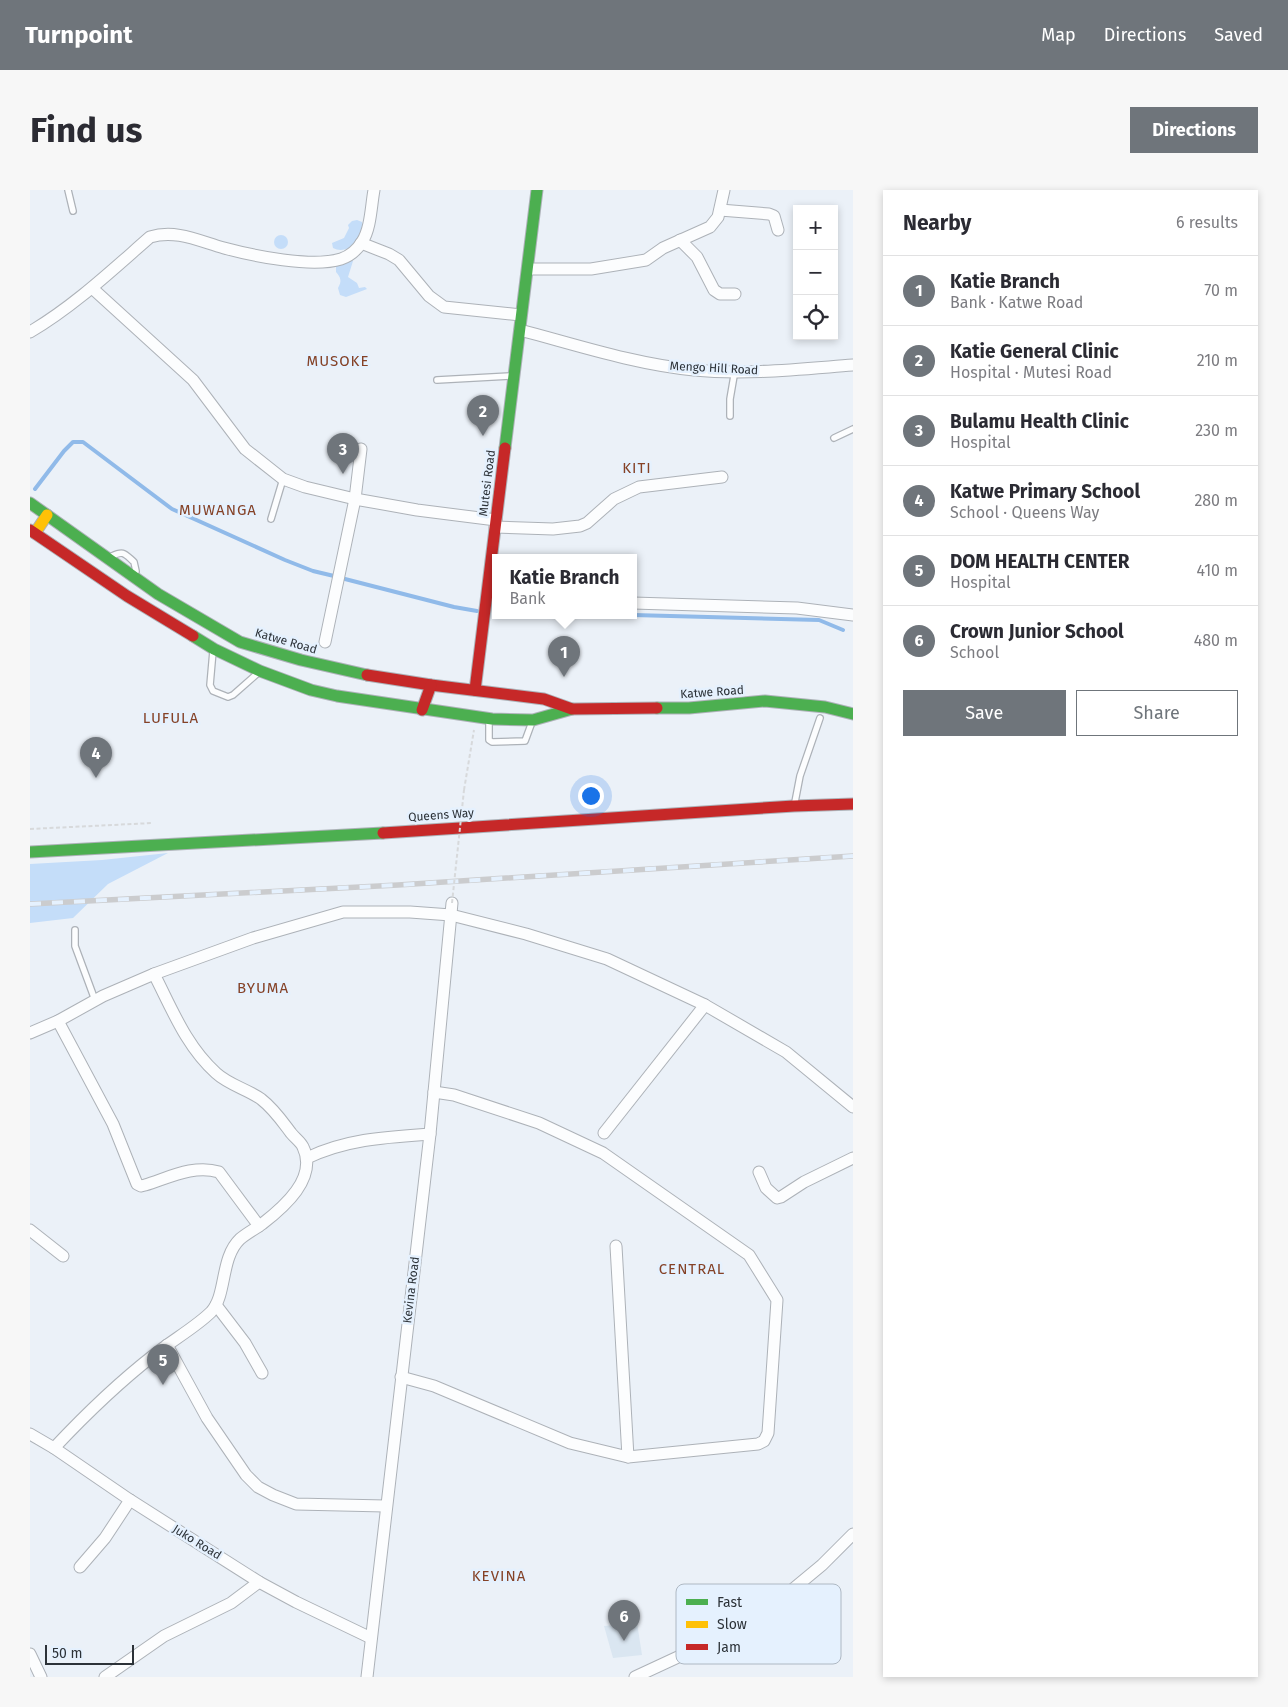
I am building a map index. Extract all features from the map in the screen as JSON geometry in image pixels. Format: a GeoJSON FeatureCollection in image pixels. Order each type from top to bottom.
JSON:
{"type":"FeatureCollection","features":[{"type":"Feature","properties":{"kind":"main road","name":"Mutesi Road"},"geometry":{"type":"LineString","coordinates":[[493,554],[537,190]]}},
{"type":"Feature","properties":{"kind":"main road","name":"Katwe Road"},"geometry":{"type":"LineString","coordinates":[[30,503],[158,594],[240,642],[293,658],[362,674],[431,685],[544,699],[572,709]]}},
{"type":"Feature","properties":{"kind":"main road"},"geometry":{"type":"LineString","coordinates":[[32,531],[47,515]]}},
{"type":"Feature","properties":{"kind":"main road","name":"Katwe Road"},"geometry":{"type":"LineString","coordinates":[[32,531],[127,596],[214,649],[260,672],[311,690],[337,696],[489,719],[539,719],[572,709],[689,708],[765,701],[825,707],[853,714]]}},
{"type":"Feature","properties":{"kind":"main road","name":"Mutesi Road"},"geometry":{"type":"LineString","coordinates":[[475,690],[492,572]]}},
{"type":"Feature","properties":{"kind":"main road"},"geometry":{"type":"LineString","coordinates":[[422,710],[431,685]]}},
{"type":"Feature","properties":{"kind":"main road"},"geometry":{"type":"LineString","coordinates":[[539,719],[544,699]]}},
{"type":"Feature","properties":{"kind":"main road","name":"Queens Way"},"geometry":{"type":"LineString","coordinates":[[30,852],[286,839],[794,806],[853,804]]}},
{"type":"Feature","properties":{"kind":"street"},"geometry":{"type":"LineString","coordinates":[[30,332],[53,318],[92,288],[150,237],[160,234],[180,235],[224,248],[264,256],[306,262],[340,260],[354,252],[361,243],[367,228],[374,190]]}},
{"type":"Feature","properties":{"kind":"street"},"geometry":{"type":"LineString","coordinates":[[528,269],[591,269],[646,260],[663,248],[710,227],[718,217],[724,190]]}},
{"type":"Feature","properties":{"kind":"street"},"geometry":{"type":"LineString","coordinates":[[720,210],[769,214],[774,216],[778,230]]}},
{"type":"Feature","properties":{"kind":"street"},"geometry":{"type":"LineString","coordinates":[[680,240],[697,256],[714,290],[720,294],[735,294]]}},
{"type":"Feature","properties":{"kind":"street"},"geometry":{"type":"LineString","coordinates":[[361,243],[399,260],[429,296],[444,307],[521,315]]}},
{"type":"Feature","properties":{"kind":"street"},"geometry":{"type":"LineString","coordinates":[[92,288],[193,380],[245,449],[262,465],[283,479],[305,487],[355,499],[417,510],[496,523],[553,529],[580,526],[587,523],[614,499],[639,486],[722,477]]}},
{"type":"Feature","properties":{"kind":"street","name":"Mengo Hill Road"},"geometry":{"type":"LineString","coordinates":[[520,330],[650,364],[695,370],[761,371],[853,365]]}},
{"type":"Feature","properties":{"kind":"street"},"geometry":{"type":"LineString","coordinates":[[325,642],[355,499],[361,449]]}},
{"type":"Feature","properties":{"kind":"street"},"geometry":{"type":"LineString","coordinates":[[637,603],[798,608],[853,615]]}},
{"type":"Feature","properties":{"kind":"street","name":"Kevina Road"},"geometry":{"type":"LineString","coordinates":[[367,1677],[385,1506],[430,1134],[452,903]]}},
{"type":"Feature","properties":{"kind":"street"},"geometry":{"type":"LineString","coordinates":[[30,1033],[58,1021],[95,1000],[154,974],[253,938],[343,912],[410,912],[451,915],[526,934],[607,959],[705,1005],[786,1052],[853,1107]]}},
{"type":"Feature","properties":{"kind":"street"},"geometry":{"type":"LineString","coordinates":[[54,1448],[87,1414],[152,1356],[207,1316],[216,1305],[233,1248],[240,1239],[259,1226],[286,1202],[299,1188],[305,1175],[307,1158],[302,1145],[274,1110],[261,1099],[221,1077],[193,1047],[180,1027],[154,974]]}},
{"type":"Feature","properties":{"kind":"street"},"geometry":{"type":"LineString","coordinates":[[604,1133],[705,1005]]}},
{"type":"Feature","properties":{"kind":"street"},"geometry":{"type":"LineString","coordinates":[[58,1021],[113,1124],[137,1184],[140,1186],[145,1185],[197,1169],[210,1169],[218,1172],[259,1226]]}},
{"type":"Feature","properties":{"kind":"street"},"geometry":{"type":"LineString","coordinates":[[401,1377],[434,1386],[570,1443],[628,1457],[758,1444],[764,1441],[768,1433],[777,1300],[749,1255],[603,1153],[539,1124],[454,1095],[434,1092]]}},
{"type":"Feature","properties":{"kind":"street"},"geometry":{"type":"LineString","coordinates":[[307,1158],[340,1145],[372,1139],[430,1134]]}},
{"type":"Feature","properties":{"kind":"street"},"geometry":{"type":"LineString","coordinates":[[759,1172],[766,1188],[777,1198],[804,1182],[853,1158]]}},
{"type":"Feature","properties":{"kind":"street"},"geometry":{"type":"LineString","coordinates":[[30,1230],[63,1256]]}},
{"type":"Feature","properties":{"kind":"street"},"geometry":{"type":"LineString","coordinates":[[616,1246],[628,1457]]}},
{"type":"Feature","properties":{"kind":"street"},"geometry":{"type":"LineString","coordinates":[[216,1305],[245,1344],[262,1373]]}},
{"type":"Feature","properties":{"kind":"street"},"geometry":{"type":"LineString","coordinates":[[167,1345],[207,1418],[246,1475],[258,1487],[296,1504],[385,1506]]}},
{"type":"Feature","properties":{"kind":"street","name":"Juko Road"},"geometry":{"type":"LineString","coordinates":[[30,1434],[259,1582],[371,1638]]}},
{"type":"Feature","properties":{"kind":"street"},"geometry":{"type":"LineString","coordinates":[[80,1567],[105,1538],[130,1500]]}},
{"type":"Feature","properties":{"kind":"street"},"geometry":{"type":"LineString","coordinates":[[799,1584],[822,1565],[853,1534]]}},
{"type":"Feature","properties":{"kind":"street"},"geometry":{"type":"LineString","coordinates":[[104,1677],[164,1636],[231,1603],[259,1582]]}},
{"type":"Feature","properties":{"kind":"street"},"geometry":{"type":"LineString","coordinates":[[30,1654],[41,1677]]}},
{"type":"Feature","properties":{"kind":"street"},"geometry":{"type":"LineString","coordinates":[[635,1677],[676,1658]]}},
{"type":"Feature","properties":{"kind":"lane"},"geometry":{"type":"LineString","coordinates":[[68,190],[73,211]]}},
{"type":"Feature","properties":{"kind":"lane"},"geometry":{"type":"LineString","coordinates":[[730,416],[730,399],[735,370]]}},
{"type":"Feature","properties":{"kind":"lane"},"geometry":{"type":"LineString","coordinates":[[437,380],[514,376]]}},
{"type":"Feature","properties":{"kind":"lane"},"geometry":{"type":"LineString","coordinates":[[834,438],[853,430]]}},
{"type":"Feature","properties":{"kind":"lane"},"geometry":{"type":"LineString","coordinates":[[271,519],[283,479]]}},
{"type":"Feature","properties":{"kind":"lane"},"geometry":{"type":"LineString","coordinates":[[214,649],[210,685],[212,691],[228,697],[234,695],[260,672]]}},
{"type":"Feature","properties":{"kind":"lane"},"geometry":{"type":"LineString","coordinates":[[794,806],[800,776],[820,718]]}},
{"type":"Feature","properties":{"kind":"lane"},"geometry":{"type":"LineString","coordinates":[[489,719],[489,740],[492,742],[525,741],[539,719]]}},
{"type":"Feature","properties":{"kind":"lane"},"geometry":{"type":"LineString","coordinates":[[75,930],[75,946],[95,1000]]}},
{"type":"Feature","properties":{"kind":"path"},"geometry":{"type":"LineString","coordinates":[[452,903],[464,790],[477,717]]}},
{"type":"Feature","properties":{"kind":"path"},"geometry":{"type":"LineString","coordinates":[[30,829],[153,824]]}},
{"type":"Feature","properties":{"kind":"shaded area"},"geometry":{"type":"Polygon","coordinates":[[[352,221],[362,222],[363,228],[362,234],[355,244],[345,249],[333,248],[332,243],[344,238],[349,228],[348,225],[352,221]]]}},
{"type":"Feature","properties":{"kind":"shaded area"},"geometry":{"type":"Polygon","coordinates":[[[278,235],[284,235],[288,242],[284,249],[278,249],[274,245],[274,239],[278,235]]]}},
{"type":"Feature","properties":{"kind":"shaded area"},"geometry":{"type":"Polygon","coordinates":[[[348,256],[353,261],[348,277],[357,283],[359,288],[365,287],[367,289],[346,297],[340,295],[338,288],[340,280],[336,272],[336,264],[348,256]]]}},
{"type":"Feature","properties":{"kind":"shaded area"},"geometry":{"type":"Polygon","coordinates":[[[168,853],[108,884],[73,918],[30,923],[30,864],[102,860],[168,853]]]}},
{"type":"Feature","properties":{"kind":"shaded area"},"geometry":{"type":"Polygon","coordinates":[[[637,1623],[642,1655],[613,1658],[604,1626],[637,1623]]]}},
{"type":"Feature","properties":{"kind":"waterway"},"geometry":{"type":"LineString","coordinates":[[35,489],[73,442],[83,442],[172,509],[285,560],[313,571],[334,576]]}},
{"type":"Feature","properties":{"kind":"waterway"},"geometry":{"type":"LineString","coordinates":[[345,579],[454,607],[477,611]]}},
{"type":"Feature","properties":{"kind":"waterway"},"geometry":{"type":"LineString","coordinates":[[637,615],[819,620],[843,630]]}},
{"type":"Feature","properties":{"kind":"railway"},"geometry":{"type":"LineString","coordinates":[[30,904],[398,885],[853,856]]}},
{"type":"Feature","properties":{"kind":"traffic: fast"},"geometry":{"type":"LineString","coordinates":[[505,448],[537,190]]}},
{"type":"Feature","properties":{"kind":"traffic: fast"},"geometry":{"type":"LineString","coordinates":[[30,503],[158,594],[240,642],[301,660],[367,675]]}},
{"type":"Feature","properties":{"kind":"traffic: fast"},"geometry":{"type":"LineString","coordinates":[[193,636],[214,649],[260,671],[311,690],[337,696],[492,719],[533,720],[572,709]]}},
{"type":"Feature","properties":{"kind":"traffic: fast"},"geometry":{"type":"LineString","coordinates":[[657,708],[689,708],[765,701],[825,707],[853,714]]}},
{"type":"Feature","properties":{"kind":"traffic: fast"},"geometry":{"type":"LineString","coordinates":[[30,852],[383,833]]}},
{"type":"Feature","properties":{"kind":"traffic: slow"},"geometry":{"type":"LineString","coordinates":[[35,533],[47,515]]}},
{"type":"Feature","properties":{"kind":"traffic: jam"},"geometry":{"type":"LineString","coordinates":[[475,690],[505,448]]}},
{"type":"Feature","properties":{"kind":"traffic: jam"},"geometry":{"type":"LineString","coordinates":[[30,530],[127,596],[193,636]]}},
{"type":"Feature","properties":{"kind":"traffic: jam"},"geometry":{"type":"LineString","coordinates":[[367,675],[544,699],[572,709],[657,708]]}},
{"type":"Feature","properties":{"kind":"traffic: jam"},"geometry":{"type":"LineString","coordinates":[[422,710],[431,685]]}},
{"type":"Feature","properties":{"kind":"traffic: jam"},"geometry":{"type":"LineString","coordinates":[[383,833],[794,806],[853,804]]}},
{"type":"Feature","properties":{"kind":"place","name":"Katie General Clinic"},"geometry":{"type":"Point","coordinates":[483,436]}},
{"type":"Feature","properties":{"kind":"place","name":"Bulamu Health Clinic"},"geometry":{"type":"Point","coordinates":[343,474]}},
{"type":"Feature","properties":{"kind":"place","name":"Katie Branch"},"geometry":{"type":"Point","coordinates":[564,677]}},
{"type":"Feature","properties":{"kind":"place","name":"Katwe Primary School"},"geometry":{"type":"Point","coordinates":[96,778]}},
{"type":"Feature","properties":{"kind":"place","name":"DOM HEALTH CENTER"},"geometry":{"type":"Point","coordinates":[163,1385]}},
{"type":"Feature","properties":{"kind":"place","name":"Crown Junior School"},"geometry":{"type":"Point","coordinates":[624,1641]}},
{"type":"Feature","properties":{"kind":"district","name":"MUSOKE"},"geometry":{"type":"Point","coordinates":[338,361]}},
{"type":"Feature","properties":{"kind":"district","name":"KITI"},"geometry":{"type":"Point","coordinates":[637,468]}},
{"type":"Feature","properties":{"kind":"district","name":"MUWANGA"},"geometry":{"type":"Point","coordinates":[218,510]}},
{"type":"Feature","properties":{"kind":"district","name":"LUFULA"},"geometry":{"type":"Point","coordinates":[171,718]}},
{"type":"Feature","properties":{"kind":"district","name":"BYUMA"},"geometry":{"type":"Point","coordinates":[263,988]}},
{"type":"Feature","properties":{"kind":"district","name":"CENTRAL"},"geometry":{"type":"Point","coordinates":[692,1269]}},
{"type":"Feature","properties":{"kind":"district","name":"KEVINA"},"geometry":{"type":"Point","coordinates":[499,1576]}}]}
